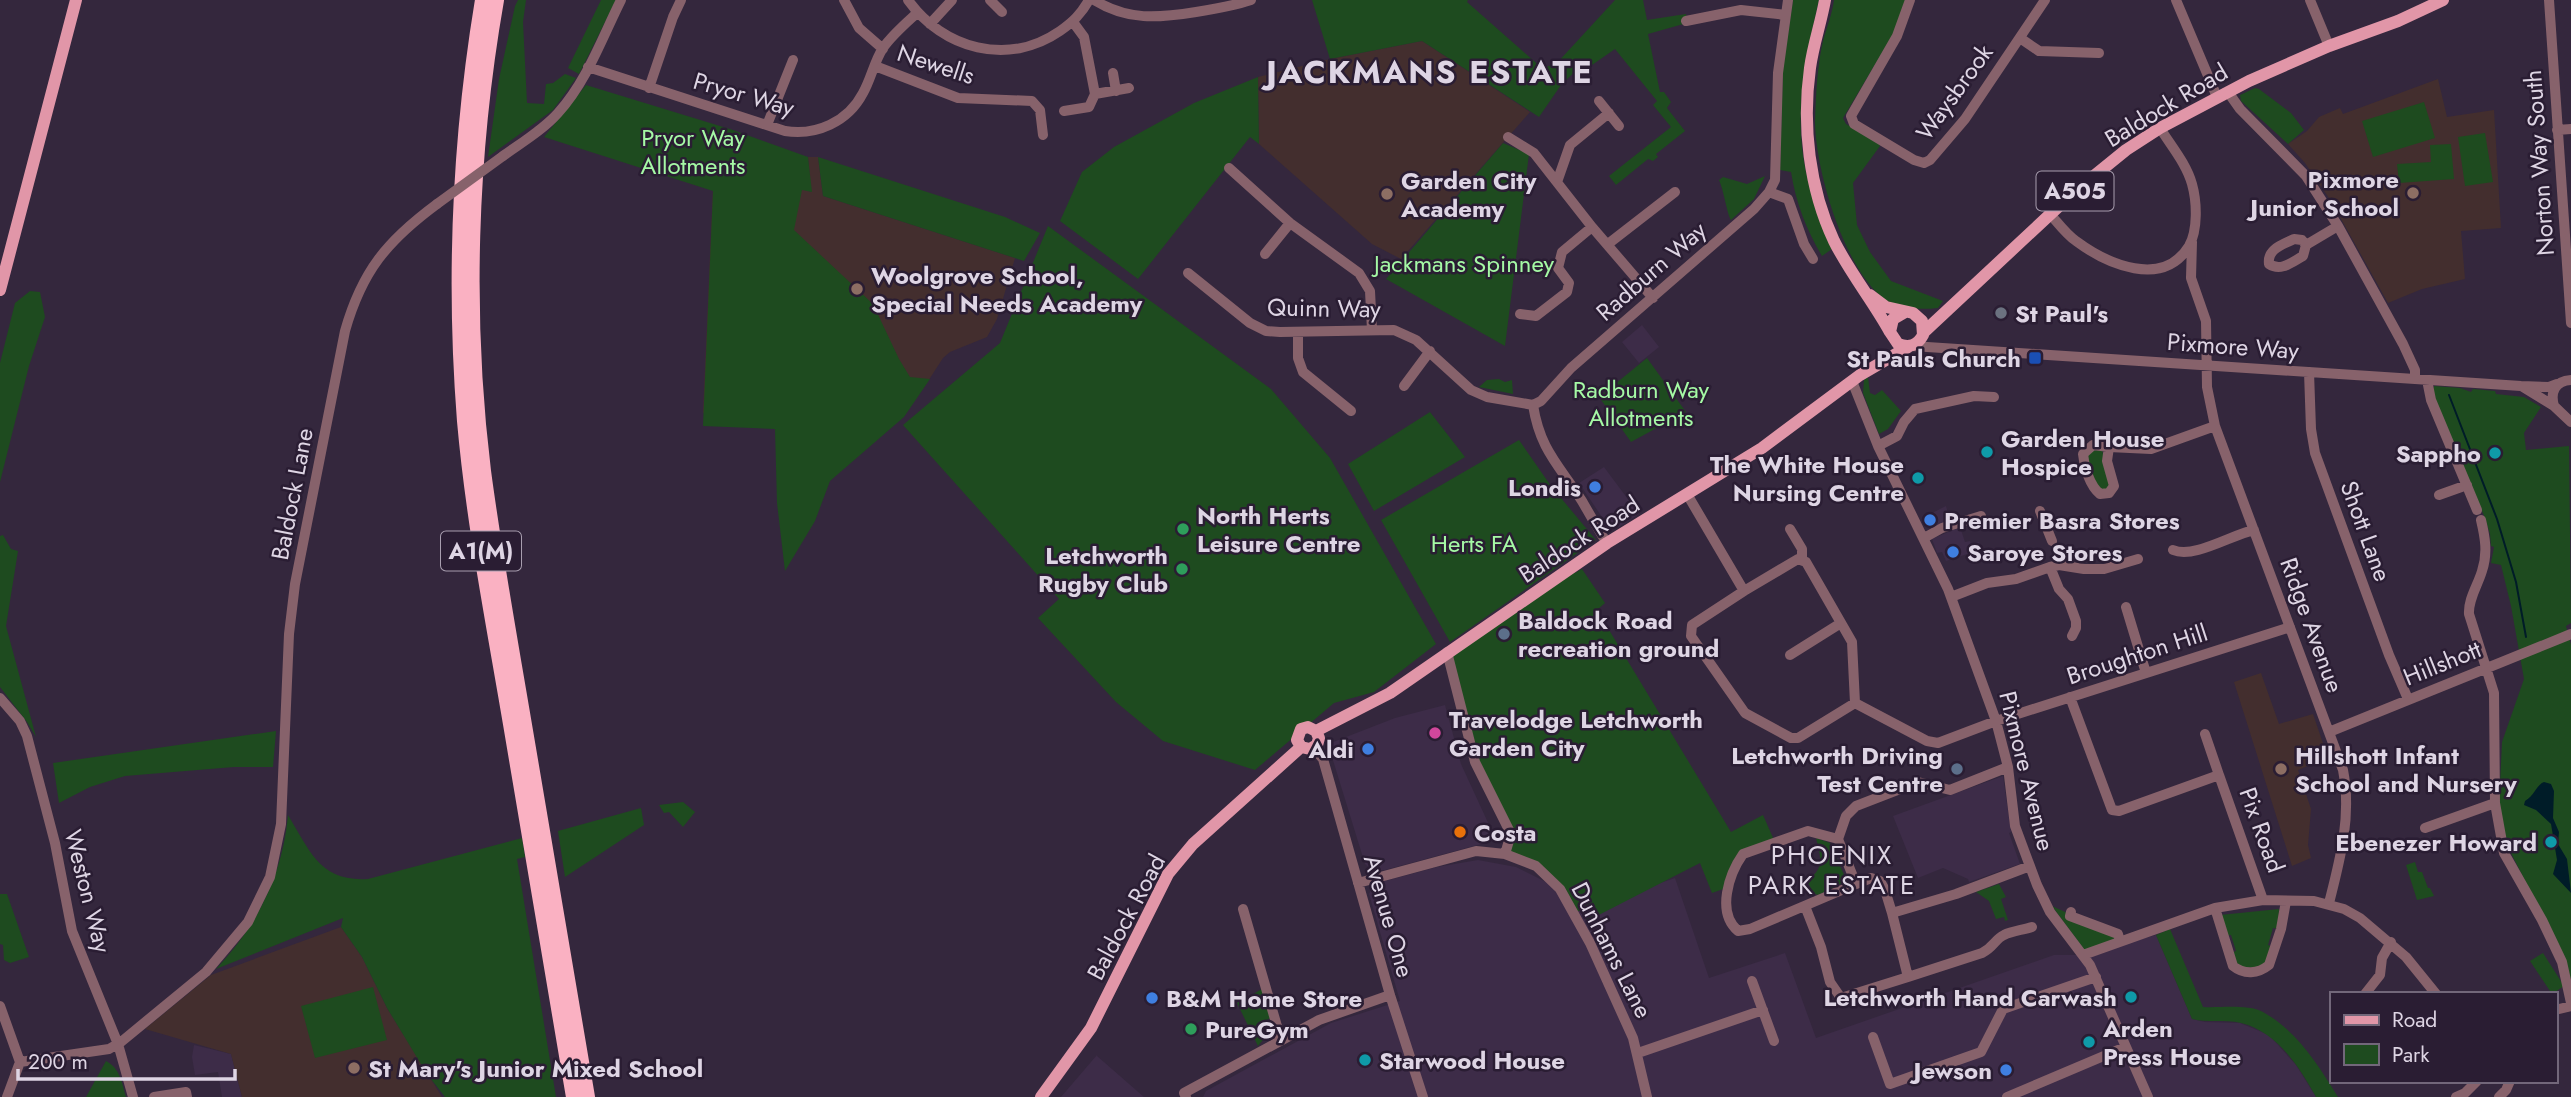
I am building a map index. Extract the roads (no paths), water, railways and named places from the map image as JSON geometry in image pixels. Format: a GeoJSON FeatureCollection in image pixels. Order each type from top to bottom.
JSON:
{"type":"FeatureCollection","features":[{"type":"Feature","properties":{"kind":"highway","name":"A1(M)"},"geometry":{"type":"LineString","coordinates":[[484,0],[469,104],[461,215],[461,331],[466,423],[481,550],[574,1097]]}},
{"type":"Feature","properties":{"kind":"highway","name":"A1(M)"},"geometry":{"type":"LineString","coordinates":[[496,0],[481,110],[474,222],[472,284],[479,418],[494,550],[587,1097]]}},
{"type":"Feature","properties":{"kind":"main road"},"geometry":{"type":"LineString","coordinates":[[0,290],[76,0]]}},
{"type":"Feature","properties":{"kind":"main road"},"geometry":{"type":"LineString","coordinates":[[1825,0],[1810,68],[1806,106],[1807,139],[1818,196],[1834,240],[1891,334],[1898,344],[1917,344],[1924,333],[1922,321],[1909,313],[1886,307],[1867,293]]}},
{"type":"Feature","properties":{"kind":"main road","name":"Baldock Road"},"geometry":{"type":"LineString","coordinates":[[1924,333],[2050,215],[2118,156],[2160,128],[2222,94],[2329,46],[2398,21],[2443,0]]}},
{"type":"Feature","properties":{"kind":"main road"},"geometry":{"type":"LineString","coordinates":[[1891,334],[1893,319],[1909,313],[1950,307]]}},
{"type":"Feature","properties":{"kind":"main road","name":"Baldock Road"},"geometry":{"type":"LineString","coordinates":[[1316,731],[1390,693],[1607,543],[1778,437],[1856,378],[1881,355],[1891,334]]}},
{"type":"Feature","properties":{"kind":"main road","name":"Baldock Road"},"geometry":{"type":"LineString","coordinates":[[1856,378],[1910,346]]}},
{"type":"Feature","properties":{"kind":"main road"},"geometry":{"type":"LineString","coordinates":[[1308,727],[1316,731],[1319,738],[1307,747],[1297,740],[1301,729],[1308,727]]}},
{"type":"Feature","properties":{"kind":"main road","name":"Baldock Road"},"geometry":{"type":"LineString","coordinates":[[1041,1097],[1091,1028],[1168,874],[1193,844],[1307,747]]}},
{"type":"Feature","properties":{"kind":"street","name":"Baldock Lane"},"geometry":{"type":"LineString","coordinates":[[118,1044],[206,972],[248,922],[270,877],[281,824],[289,634],[295,584],[345,331],[357,294],[380,254],[414,221],[557,115],[588,67],[621,0]]}},
{"type":"Feature","properties":{"kind":"street"},"geometry":{"type":"LineString","coordinates":[[649,88],[681,0]]}},
{"type":"Feature","properties":{"kind":"street"},"geometry":{"type":"LineString","coordinates":[[844,0],[859,29],[883,49]]}},
{"type":"Feature","properties":{"kind":"street"},"geometry":{"type":"LineString","coordinates":[[908,0],[917,13],[952,40],[993,51],[1017,49],[1039,43],[1073,22],[1083,12],[1088,0]]}},
{"type":"Feature","properties":{"kind":"street"},"geometry":{"type":"LineString","coordinates":[[930,24],[952,0]]}},
{"type":"Feature","properties":{"kind":"street"},"geometry":{"type":"LineString","coordinates":[[990,0],[1002,12]]}},
{"type":"Feature","properties":{"kind":"street"},"geometry":{"type":"LineString","coordinates":[[1094,0],[1128,15],[1154,18],[1251,0]]}},
{"type":"Feature","properties":{"kind":"street"},"geometry":{"type":"LineString","coordinates":[[1788,0],[1778,73],[1775,180],[1769,192],[1788,200],[1804,244],[1814,259]]}},
{"type":"Feature","properties":{"kind":"street","name":"Waysbrook"},"geometry":{"type":"LineString","coordinates":[[1910,0],[1897,36],[1851,116],[1854,124],[1920,163],[1930,160],[1965,118],[2045,0]]}},
{"type":"Feature","properties":{"kind":"street"},"geometry":{"type":"LineString","coordinates":[[2176,0],[2222,94],[2306,176],[2338,226],[2403,344],[2415,370],[2415,379]]}},
{"type":"Feature","properties":{"kind":"street"},"geometry":{"type":"LineString","coordinates":[[2310,0],[2329,46]]}},
{"type":"Feature","properties":{"kind":"street","name":"Norton Way South"},"geometry":{"type":"LineString","coordinates":[[2549,0],[2557,130],[2568,242],[2571,323]]}},
{"type":"Feature","properties":{"kind":"street"},"geometry":{"type":"LineString","coordinates":[[1686,21],[1741,10],[1786,15]]}},
{"type":"Feature","properties":{"kind":"street","name":"Pryor Way"},"geometry":{"type":"LineString","coordinates":[[588,67],[785,131],[800,132],[823,128],[836,122],[859,101],[883,49],[917,13]]}},
{"type":"Feature","properties":{"kind":"street"},"geometry":{"type":"LineString","coordinates":[[1064,111],[1089,107],[1094,94],[1084,37],[1073,22]]}},
{"type":"Feature","properties":{"kind":"street"},"geometry":{"type":"LineString","coordinates":[[2020,38],[2039,51],[2099,53]]}},
{"type":"Feature","properties":{"kind":"street"},"geometry":{"type":"LineString","coordinates":[[767,125],[793,60]]}},
{"type":"Feature","properties":{"kind":"street","name":"Newells"},"geometry":{"type":"LineString","coordinates":[[875,66],[958,98],[1032,101],[1040,110],[1042,135]]}},
{"type":"Feature","properties":{"kind":"street"},"geometry":{"type":"LineString","coordinates":[[1113,73],[1116,91]]}},
{"type":"Feature","properties":{"kind":"street"},"geometry":{"type":"LineString","coordinates":[[1094,94],[1129,88]]}},
{"type":"Feature","properties":{"kind":"street"},"geometry":{"type":"LineString","coordinates":[[1600,101],[1619,126]]}},
{"type":"Feature","properties":{"kind":"street"},"geometry":{"type":"LineString","coordinates":[[1557,182],[1570,145],[1609,113]]}},
{"type":"Feature","properties":{"kind":"street"},"geometry":{"type":"LineString","coordinates":[[2050,215],[2073,239],[2116,264],[2136,269],[2174,270],[2191,278],[2195,215],[2193,186],[2160,128]]}},
{"type":"Feature","properties":{"kind":"street"},"geometry":{"type":"LineString","coordinates":[[2557,130],[2571,129]]}},
{"type":"Feature","properties":{"kind":"street"},"geometry":{"type":"LineString","coordinates":[[1508,137],[1534,153],[1592,228],[1653,298]]}},
{"type":"Feature","properties":{"kind":"street"},"geometry":{"type":"LineString","coordinates":[[1224,179],[1230,169],[1290,223],[1316,244],[1349,264],[1363,277],[1370,291],[1372,330]]}},
{"type":"Feature","properties":{"kind":"street"},"geometry":{"type":"LineString","coordinates":[[1608,244],[1675,192]]}},
{"type":"Feature","properties":{"kind":"street","name":"Radburn Way"},"geometry":{"type":"LineString","coordinates":[[1533,405],[1571,368],[1754,209],[1769,192]]}},
{"type":"Feature","properties":{"kind":"street"},"geometry":{"type":"LineString","coordinates":[[1265,254],[1290,223]]}},
{"type":"Feature","properties":{"kind":"street"},"geometry":{"type":"LineString","coordinates":[[2306,245],[2338,226]]}},
{"type":"Feature","properties":{"kind":"street"},"geometry":{"type":"LineString","coordinates":[[1520,314],[1536,316],[1567,292],[1569,283],[1558,268],[1560,257],[1592,228]]}},
{"type":"Feature","properties":{"kind":"street"},"geometry":{"type":"LineString","coordinates":[[2162,268],[2177,261],[2192,242]]}},
{"type":"Feature","properties":{"kind":"street","name":"Quinn Way"},"geometry":{"type":"LineString","coordinates":[[1187,273],[1255,327],[1273,332],[1372,330],[1402,333],[1430,351],[1471,390],[1487,397],[1533,405]]}},
{"type":"Feature","properties":{"kind":"street","name":"Ridge Avenue"},"geometry":{"type":"LineString","coordinates":[[2191,278],[2206,321],[2207,387],[2215,426],[2343,770],[2347,798],[2340,860],[2329,903]]}},
{"type":"Feature","properties":{"kind":"street"},"geometry":{"type":"LineString","coordinates":[[1298,331],[1298,358],[1303,372],[1351,411]]}},
{"type":"Feature","properties":{"kind":"street","name":"Pixmore Way"},"geometry":{"type":"LineString","coordinates":[[1924,333],[1943,348]]}},
{"type":"Feature","properties":{"kind":"street","name":"Pixmore Way"},"geometry":{"type":"LineString","coordinates":[[1910,346],[2521,386],[2549,387],[2566,379]]}},
{"type":"Feature","properties":{"kind":"street"},"geometry":{"type":"LineString","coordinates":[[1404,386],[1430,351]]}},
{"type":"Feature","properties":{"kind":"street","name":"Shott Lane"},"geometry":{"type":"LineString","coordinates":[[2309,372],[2311,429],[2315,453],[2389,655],[2408,699]]}},
{"type":"Feature","properties":{"kind":"street","name":"Pixmore Avenue"},"geometry":{"type":"LineString","coordinates":[[1856,378],[1862,409],[1951,597],[1996,721],[2008,767],[2015,826],[2030,866],[2050,912],[2096,977],[2148,1097]]}},
{"type":"Feature","properties":{"kind":"street"},"geometry":{"type":"LineString","coordinates":[[2566,379],[2552,394],[2571,422]]}},
{"type":"Feature","properties":{"kind":"street"},"geometry":{"type":"LineString","coordinates":[[2427,380],[2431,400],[2479,515],[2486,552],[2469,606],[2472,626],[2492,682],[2495,703],[2495,803],[2504,853],[2562,962],[2571,1004]]}},
{"type":"Feature","properties":{"kind":"street","name":"Pixmore Way"},"geometry":{"type":"LineString","coordinates":[[2521,386],[2562,411]]}},
{"type":"Feature","properties":{"kind":"street","name":"Pixmore Avenue"},"geometry":{"type":"LineString","coordinates":[[1840,390],[1862,409]]}},
{"type":"Feature","properties":{"kind":"street"},"geometry":{"type":"LineString","coordinates":[[1878,446],[1897,436],[1915,409],[1974,396],[1994,397]]}},
{"type":"Feature","properties":{"kind":"street"},"geometry":{"type":"LineString","coordinates":[[1533,405],[1547,452],[1607,543]]}},
{"type":"Feature","properties":{"kind":"street"},"geometry":{"type":"LineString","coordinates":[[2109,447],[2107,461],[2114,486],[2109,492],[2100,494],[2095,490],[2083,454],[2093,445],[2151,449],[2215,426]]}},
{"type":"Feature","properties":{"kind":"street"},"geometry":{"type":"LineString","coordinates":[[2439,495],[2467,485]]}},
{"type":"Feature","properties":{"kind":"street"},"geometry":{"type":"LineString","coordinates":[[1687,494],[1744,592]]}},
{"type":"Feature","properties":{"kind":"street"},"geometry":{"type":"LineString","coordinates":[[2040,511],[2054,547],[2054,566],[2059,589],[2068,599],[2076,621],[2072,636]]}},
{"type":"Feature","properties":{"kind":"street"},"geometry":{"type":"LineString","coordinates":[[1924,538],[1942,528],[1981,516]]}},
{"type":"Feature","properties":{"kind":"street"},"geometry":{"type":"LineString","coordinates":[[1790,529],[1802,548],[1802,559],[1853,645],[1855,703],[1795,739],[1745,713],[1690,631],[1692,625],[1802,559]]}},
{"type":"Feature","properties":{"kind":"street"},"geometry":{"type":"LineString","coordinates":[[2173,550],[2194,551],[2254,530]]}},
{"type":"Feature","properties":{"kind":"street"},"geometry":{"type":"LineString","coordinates":[[1951,597],[1987,583],[2016,579],[2054,566],[2104,569],[2138,559]]}},
{"type":"Feature","properties":{"kind":"street"},"geometry":{"type":"LineString","coordinates":[[2126,607],[2146,673]]}},
{"type":"Feature","properties":{"kind":"street"},"geometry":{"type":"LineString","coordinates":[[1790,655],[1841,623]]}},
{"type":"Feature","properties":{"kind":"street","name":"Broughton Hill"},"geometry":{"type":"LineString","coordinates":[[1855,703],[1934,743],[2290,627]]}},
{"type":"Feature","properties":{"kind":"street","name":"Hillshott"},"geometry":{"type":"LineString","coordinates":[[2329,732],[2571,634]]}},
{"type":"Feature","properties":{"kind":"street"},"geometry":{"type":"LineString","coordinates":[[1447,652],[1475,762],[1511,834],[1505,854]]}},
{"type":"Feature","properties":{"kind":"street","name":"Pix Road"},"geometry":{"type":"LineString","coordinates":[[2070,697],[2112,810],[2119,811],[2219,775]]}},
{"type":"Feature","properties":{"kind":"street","name":"Weston Way"},"geometry":{"type":"LineString","coordinates":[[0,698],[13,712],[27,736],[55,843],[72,931],[118,1044],[133,1097]]}},
{"type":"Feature","properties":{"kind":"street","name":"Pix Road"},"geometry":{"type":"LineString","coordinates":[[2205,734],[2263,900]]}},
{"type":"Feature","properties":{"kind":"street","name":"Avenue One"},"geometry":{"type":"LineString","coordinates":[[1307,747],[1323,759],[1390,995],[1423,1097]]}},
{"type":"Feature","properties":{"kind":"street"},"geometry":{"type":"LineString","coordinates":[[1856,884],[1838,839],[1846,816],[1856,807],[1918,782],[1950,790],[2008,767]]}},
{"type":"Feature","properties":{"kind":"street"},"geometry":{"type":"LineString","coordinates":[[2426,828],[2495,803]]}},
{"type":"Feature","properties":{"kind":"street"},"geometry":{"type":"LineString","coordinates":[[1838,839],[1808,831],[1743,854],[1725,898],[1732,923],[1738,931],[1756,927],[1871,878],[1881,881],[1908,977]]}},
{"type":"Feature","properties":{"kind":"street","name":"Dunhams Lane"},"geometry":{"type":"LineString","coordinates":[[1358,883],[1476,851],[1505,854],[1536,866],[1560,889],[1606,977],[1638,1053],[1647,1097]]}},
{"type":"Feature","properties":{"kind":"street"},"geometry":{"type":"LineString","coordinates":[[1892,913],[1956,894],[2030,866]]}},
{"type":"Feature","properties":{"kind":"street"},"geometry":{"type":"LineString","coordinates":[[2083,955],[2215,908],[2263,900],[2329,903],[2360,918],[2391,942],[2435,992]]}},
{"type":"Feature","properties":{"kind":"street"},"geometry":{"type":"LineString","coordinates":[[2215,908],[2233,966],[2244,972],[2255,973],[2269,965],[2281,929],[2286,901]]}},
{"type":"Feature","properties":{"kind":"street"},"geometry":{"type":"LineString","coordinates":[[1805,906],[1821,947],[1830,982],[1840,998],[1982,953],[1992,948],[2004,935],[2032,927]]}},
{"type":"Feature","properties":{"kind":"street"},"geometry":{"type":"LineString","coordinates":[[1243,909],[1281,1040]]}},
{"type":"Feature","properties":{"kind":"street"},"geometry":{"type":"LineString","coordinates":[[2071,912],[2070,916],[2118,933],[2120,941]]}},
{"type":"Feature","properties":{"kind":"street"},"geometry":{"type":"LineString","coordinates":[[2367,992],[2380,975],[2382,958],[2391,942]]}},
{"type":"Feature","properties":{"kind":"street"},"geometry":{"type":"LineString","coordinates":[[1873,1037],[1890,1084],[1981,1052],[2003,1009],[2096,977]]}},
{"type":"Feature","properties":{"kind":"street"},"geometry":{"type":"LineString","coordinates":[[1752,981],[1774,1041]]}},
{"type":"Feature","properties":{"kind":"street"},"geometry":{"type":"LineString","coordinates":[[1185,1095],[1319,1020],[1390,995]]}},
{"type":"Feature","properties":{"kind":"street"},"geometry":{"type":"LineString","coordinates":[[0,1006],[20,1062],[7,1097]]}},
{"type":"Feature","properties":{"kind":"street"},"geometry":{"type":"LineString","coordinates":[[1638,1053],[1763,1010]]}},
{"type":"Feature","properties":{"kind":"street"},"geometry":{"type":"LineString","coordinates":[[20,1062],[109,1049],[118,1044]]}},
{"type":"Feature","properties":{"kind":"street"},"geometry":{"type":"LineString","coordinates":[[2007,1097],[2125,1046]]}},
{"type":"Feature","properties":{"kind":"street"},"geometry":{"type":"LineString","coordinates":[[2456,1097],[2465,1093],[2475,1083]]}},
{"type":"Feature","properties":{"kind":"street"},"geometry":{"type":"LineString","coordinates":[[2499,1097],[2509,1083]]}},
{"type":"Feature","properties":{"kind":"street"},"geometry":{"type":"LineString","coordinates":[[154,1097],[186,1092],[187,1097]]}},
{"type":"Feature","properties":{"kind":"water"},"geometry":{"type":"Polygon","coordinates":[[[2544,782],[2551,784],[2554,791],[2553,818],[2559,832],[2558,844],[2567,859],[2571,893],[2553,874],[2557,860],[2551,824],[2536,810],[2524,805],[2544,782]]]}},
{"type":"Feature","properties":{"kind":"waterway"},"geometry":{"type":"LineString","coordinates":[[2449,395],[2497,519],[2516,582],[2526,637]]}},
{"type":"Feature","properties":{"kind":"place","name":"Pixmore Junior School"},"geometry":{"type":"Point","coordinates":[2413,193]}},
{"type":"Feature","properties":{"kind":"place","name":"Garden City Academy"},"geometry":{"type":"Point","coordinates":[1387,194]}},
{"type":"Feature","properties":{"kind":"place","name":"Woolgrove School, Special Needs Academy"},"geometry":{"type":"Point","coordinates":[857,289]}},
{"type":"Feature","properties":{"kind":"place","name":"St Paul's"},"geometry":{"type":"Point","coordinates":[2001,313]}},
{"type":"Feature","properties":{"kind":"place","name":"St Pauls Church"},"geometry":{"type":"Point","coordinates":[2035,358]}},
{"type":"Feature","properties":{"kind":"place","name":"Garden House Hospice"},"geometry":{"type":"Point","coordinates":[1987,452]}},
{"type":"Feature","properties":{"kind":"place","name":"Sappho"},"geometry":{"type":"Point","coordinates":[2495,453]}},
{"type":"Feature","properties":{"kind":"place","name":"The White House Nursing Centre"},"geometry":{"type":"Point","coordinates":[1918,478]}},
{"type":"Feature","properties":{"kind":"place","name":"Londis"},"geometry":{"type":"Point","coordinates":[1595,487]}},
{"type":"Feature","properties":{"kind":"place","name":"Premier Basra Stores"},"geometry":{"type":"Point","coordinates":[1930,520]}},
{"type":"Feature","properties":{"kind":"place","name":"North Herts Leisure Centre"},"geometry":{"type":"Point","coordinates":[1183,529]}},
{"type":"Feature","properties":{"kind":"place","name":"Saroye Stores"},"geometry":{"type":"Point","coordinates":[1953,552]}},
{"type":"Feature","properties":{"kind":"place","name":"Letchworth Rugby Club"},"geometry":{"type":"Point","coordinates":[1182,569]}},
{"type":"Feature","properties":{"kind":"place","name":"Baldock Road recreation ground"},"geometry":{"type":"Point","coordinates":[1504,634]}},
{"type":"Feature","properties":{"kind":"place","name":"Travelodge Letchworth Garden City"},"geometry":{"type":"Point","coordinates":[1435,733]}},
{"type":"Feature","properties":{"kind":"place","name":"Aldi"},"geometry":{"type":"Point","coordinates":[1368,749]}},
{"type":"Feature","properties":{"kind":"place","name":"Letchworth Driving Test Centre"},"geometry":{"type":"Point","coordinates":[1957,769]}},
{"type":"Feature","properties":{"kind":"place","name":"Hillshott Infant School and Nursery"},"geometry":{"type":"Point","coordinates":[2281,769]}},
{"type":"Feature","properties":{"kind":"place","name":"Costa"},"geometry":{"type":"Point","coordinates":[1460,832]}},
{"type":"Feature","properties":{"kind":"place","name":"Ebenezer Howard"},"geometry":{"type":"Point","coordinates":[2551,842]}},
{"type":"Feature","properties":{"kind":"place","name":"Letchworth Hand Carwash"},"geometry":{"type":"Point","coordinates":[2131,997]}},
{"type":"Feature","properties":{"kind":"place","name":"B&M Home Store"},"geometry":{"type":"Point","coordinates":[1152,998]}},
{"type":"Feature","properties":{"kind":"place","name":"PureGym"},"geometry":{"type":"Point","coordinates":[1191,1029]}},
{"type":"Feature","properties":{"kind":"place","name":"Arden Press House"},"geometry":{"type":"Point","coordinates":[2089,1042]}},
{"type":"Feature","properties":{"kind":"place","name":"Starwood House"},"geometry":{"type":"Point","coordinates":[1365,1060]}},
{"type":"Feature","properties":{"kind":"place","name":"St Mary's Junior Mixed School"},"geometry":{"type":"Point","coordinates":[354,1068]}},
{"type":"Feature","properties":{"kind":"place","name":"Jewson"},"geometry":{"type":"Point","coordinates":[2006,1070]}},
{"type":"Feature","properties":{"kind":"district","name":"JACKMANS ESTATE"},"geometry":{"type":"Point","coordinates":[1430,72]}},
{"type":"Feature","properties":{"kind":"district","name":"PHOENIX PARK ESTATE"},"geometry":{"type":"Point","coordinates":[1832,870]}},
{"type":"Feature","properties":{"kind":"park label","name":"Pryor Way Allotments"},"geometry":{"type":"Point","coordinates":[693,151]}},
{"type":"Feature","properties":{"kind":"park label","name":"Jackmans Spinney"},"geometry":{"type":"Point","coordinates":[1464,263]}},
{"type":"Feature","properties":{"kind":"park label","name":"Radburn Way Allotments"},"geometry":{"type":"Point","coordinates":[1641,403]}},
{"type":"Feature","properties":{"kind":"park label","name":"Herts FA"},"geometry":{"type":"Point","coordinates":[1474,543]}}]}
